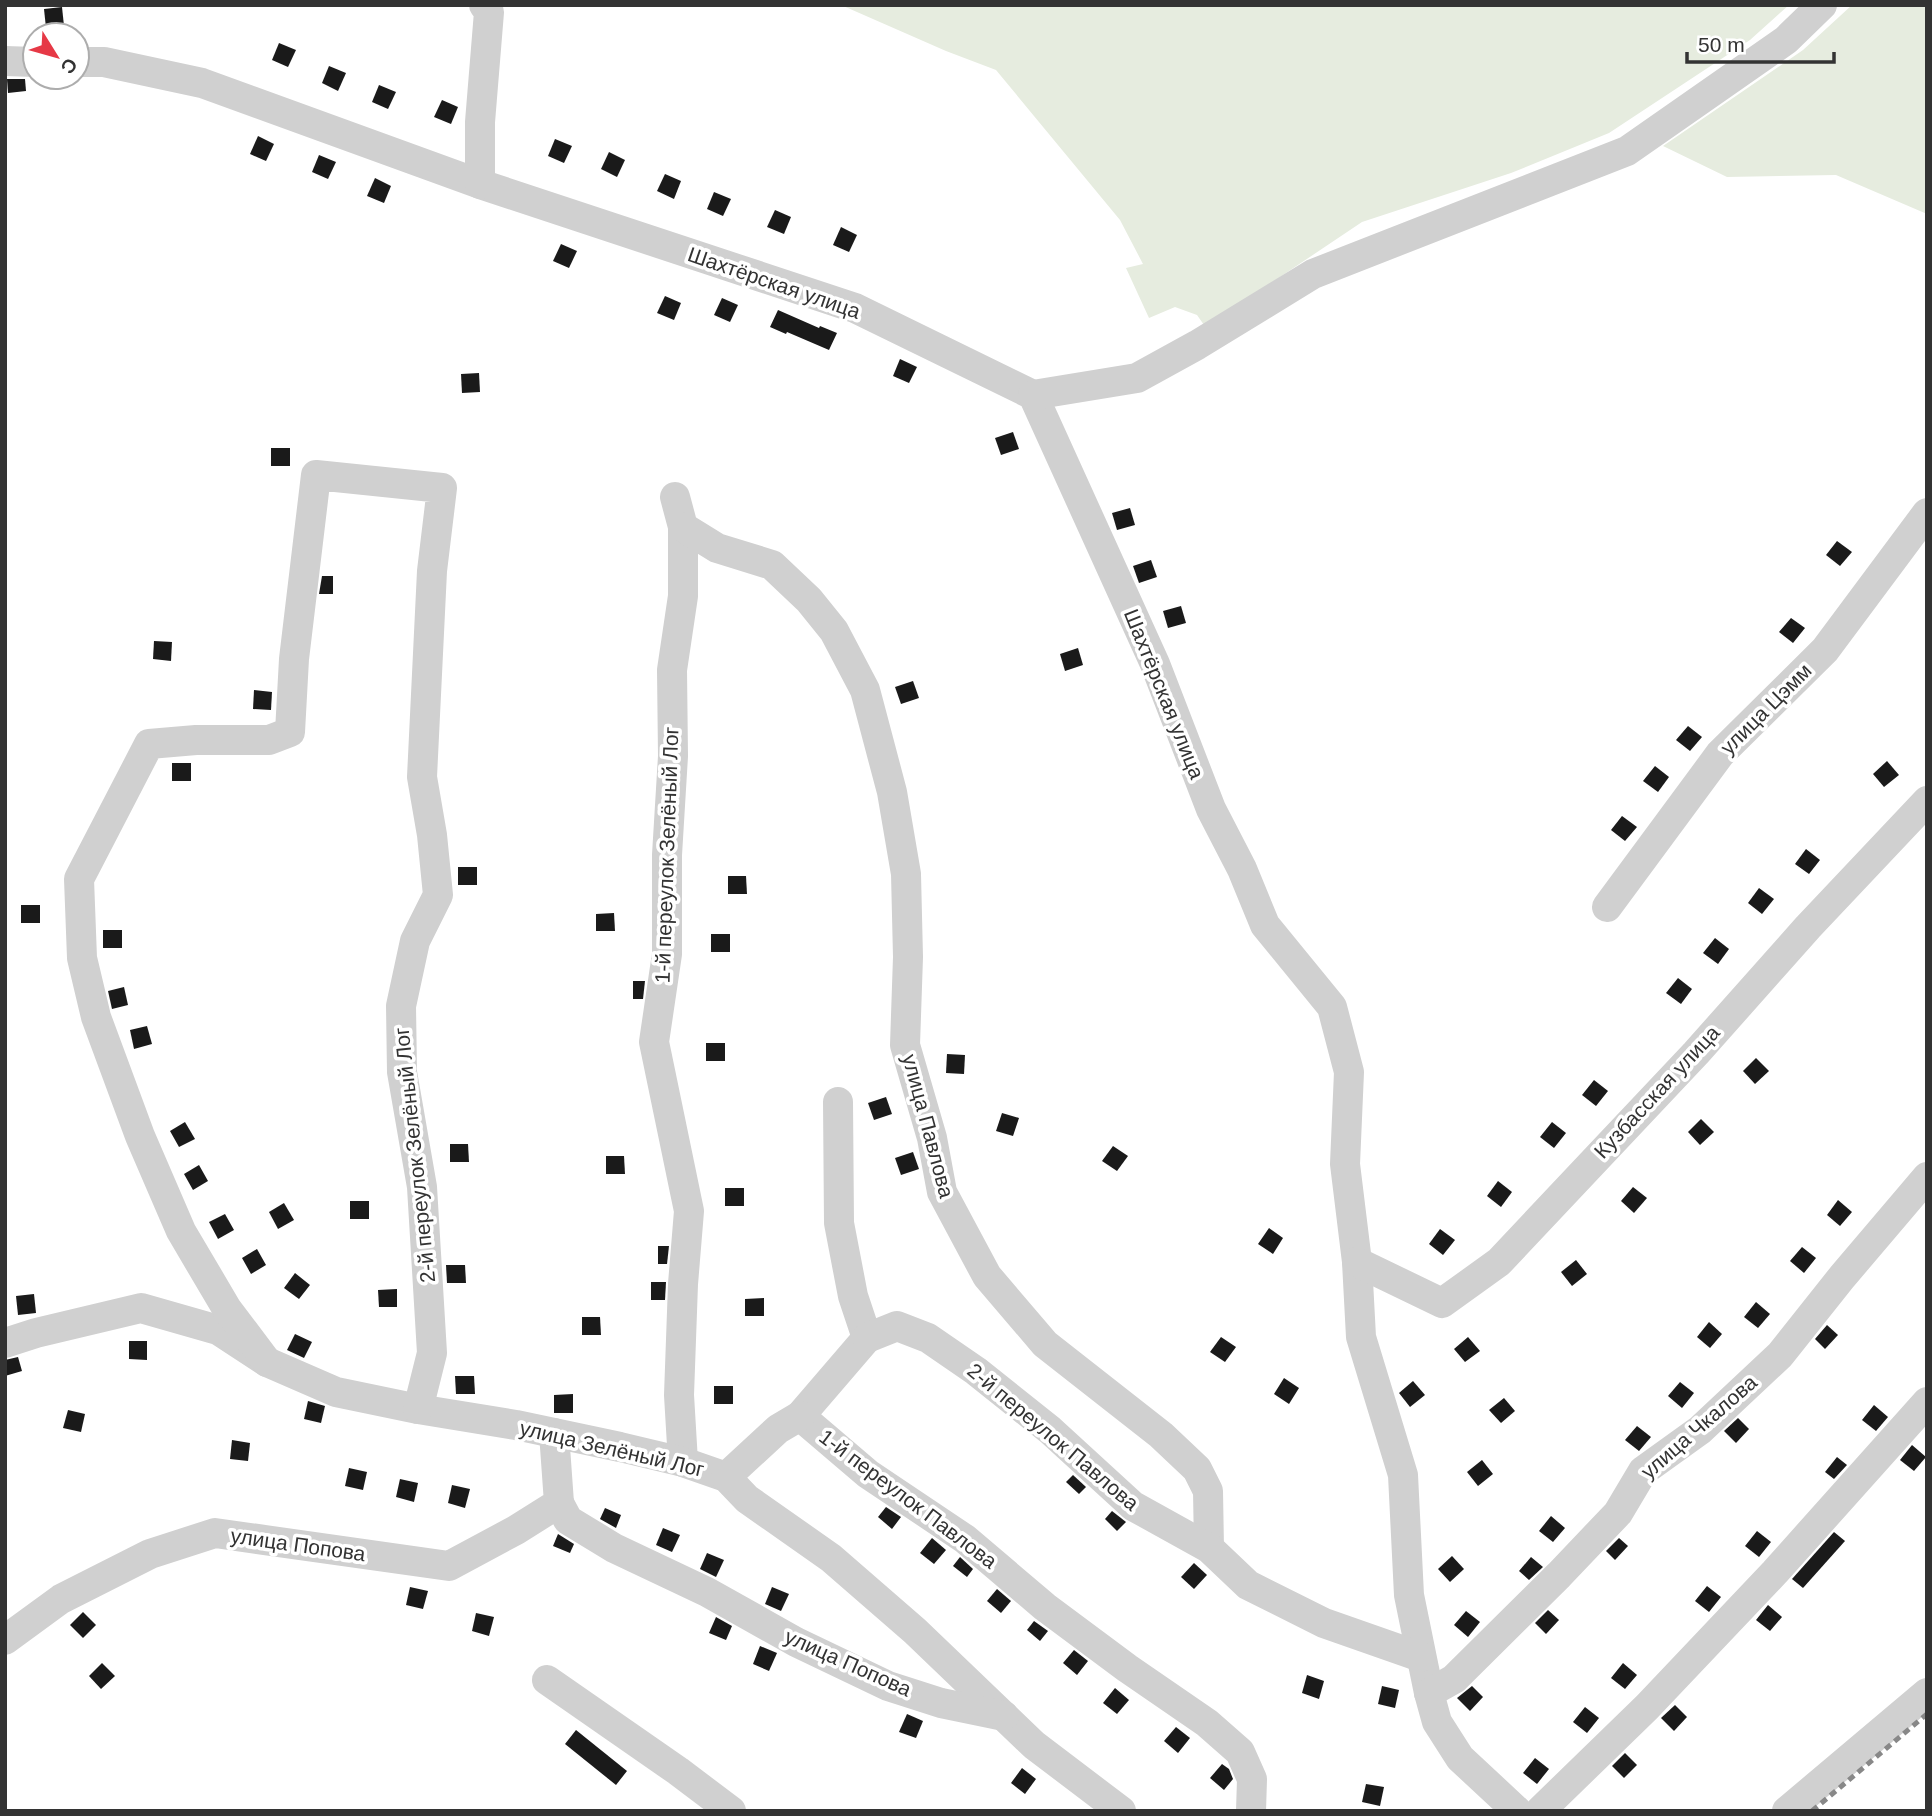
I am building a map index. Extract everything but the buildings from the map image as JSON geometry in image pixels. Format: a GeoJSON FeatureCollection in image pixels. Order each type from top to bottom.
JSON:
{"type":"FeatureCollection","features":[{"type":"Feature","properties":{"kind":"street"},"geometry":{"type":"LineString","coordinates":[[480,184],[480,122],[489,12],[484,5]]}},
{"type":"Feature","properties":{"kind":"street"},"geometry":{"type":"LineString","coordinates":[[1033,395],[1137,378],[1197,345],[1313,274],[1626,151],[1786,40],[1822,5]]}},
{"type":"Feature","properties":{"kind":"street","name":"Шахтёрская улица"},"geometry":{"type":"LineString","coordinates":[[91,62],[104,62],[202,83],[480,184],[855,308],[1033,395],[1156,664],[1211,809],[1242,869],[1265,925],[1332,1007],[1349,1072],[1345,1164],[1357,1262],[1361,1337],[1403,1475],[1409,1595],[1429,1693],[1437,1722],[1460,1758],[1517,1811]]}},
{"type":"Feature","properties":{"kind":"street","name":"2-й переулок Зелёный Лог"},"geometry":{"type":"LineString","coordinates":[[267,1362],[227,1309],[181,1231],[140,1136],[96,1017],[82,958],[79,879],[149,744],[195,740],[269,740],[290,732],[294,659],[316,475],[442,488],[432,571],[422,777],[432,835],[438,895],[415,941],[401,1006],[402,1072],[422,1187],[432,1353],[418,1409]]}},
{"type":"Feature","properties":{"kind":"street","name":"1-й переулок Зелёный Лог"},"geometry":{"type":"LineString","coordinates":[[674,497],[683,527],[682,596],[672,670],[673,756],[667,855],[667,954],[654,1042],[689,1211],[679,1395],[682,1462]]}},
{"type":"Feature","properties":{"kind":"street","name":"улица Цэмм"},"geometry":{"type":"LineString","coordinates":[[1607,907],[1720,754],[1825,650],[1927,513]]}},
{"type":"Feature","properties":{"kind":"street","name":"улица Павлова"},"geometry":{"type":"LineString","coordinates":[[683,527],[717,548],[772,565],[809,600],[834,631],[859,678],[865,690],[892,792],[906,874],[908,957],[905,1045],[932,1138],[942,1192],[987,1276],[1045,1344],[1161,1435],[1197,1469],[1208,1491],[1209,1548]]}},
{"type":"Feature","properties":{"kind":"street","name":"Кузбасская улица"},"geometry":{"type":"LineString","coordinates":[[1357,1262],[1442,1303],[1499,1262],[1927,802]]}},
{"type":"Feature","properties":{"kind":"street"},"geometry":{"type":"LineString","coordinates":[[838,1102],[839,1223],[853,1296],[867,1338]]}},
{"type":"Feature","properties":{"kind":"street","name":"улица Чкалова"},"geometry":{"type":"LineString","coordinates":[[1429,1693],[1454,1679],[1559,1575],[1618,1513],[1643,1471],[1700,1430],[1780,1355],[1927,1177]]}},
{"type":"Feature","properties":{"kind":"street","name":"улица Зелёный Лог"},"geometry":{"type":"LineString","coordinates":[[5,1343],[141,1308],[218,1330],[267,1362],[336,1392],[620,1447],[682,1462],[726,1478],[747,1499],[831,1558],[915,1632],[1034,1745],[1121,1811]]}},
{"type":"Feature","properties":{"kind":"street","name":"2-й переулок Павлова"},"geometry":{"type":"LineString","coordinates":[[867,1338],[897,1326],[928,1338],[976,1371],[1050,1430],[1133,1506],[1209,1548],[1248,1585],[1324,1623],[1421,1657]]}},
{"type":"Feature","properties":{"kind":"street","name":"1-й переулок Павлова"},"geometry":{"type":"LineString","coordinates":[[867,1338],[800,1416],[868,1474],[965,1539],[1045,1607],[1207,1723],[1240,1752],[1252,1779],[1251,1811]]}},
{"type":"Feature","properties":{"kind":"street"},"geometry":{"type":"LineString","coordinates":[[1540,1811],[1647,1707],[1775,1572],[1927,1402]]}},
{"type":"Feature","properties":{"kind":"street"},"geometry":{"type":"LineString","coordinates":[[726,1478],[778,1429],[800,1416]]}},
{"type":"Feature","properties":{"kind":"street"},"geometry":{"type":"LineString","coordinates":[[554,1433],[559,1503]]}},
{"type":"Feature","properties":{"kind":"street","name":"улица Попова"},"geometry":{"type":"LineString","coordinates":[[5,1640],[61,1599],[150,1554],[215,1533],[449,1566],[559,1503],[568,1520],[614,1548],[707,1592],[796,1642],[888,1686],[941,1703],[1004,1716]]}},
{"type":"Feature","properties":{"kind":"street"},"geometry":{"type":"LineString","coordinates":[[547,1680],[731,1811]]}},
{"type":"Feature","properties":{"kind":"street"},"geometry":{"type":"LineString","coordinates":[[1787,1811],[1927,1693]]}},
{"type":"Feature","properties":{"kind":"shaded area"},"geometry":{"type":"Polygon","coordinates":[[[841,5],[1789,5],[1750,40],[1609,133],[1511,173],[1362,222],[1204,325],[1197,315],[1175,307],[1149,318],[1126,268],[1143,264],[1120,220],[996,70],[841,5]]]}},
{"type":"Feature","properties":{"kind":"shaded area"},"geometry":{"type":"Polygon","coordinates":[[[1852,5],[1927,5],[1927,214],[1836,175],[1727,177],[1663,146],[1803,50],[1852,5]]]}},
{"type":"Feature","properties":{"kind":"railway"},"geometry":{"type":"LineString","coordinates":[[1812,1811],[1927,1714]]}}]}
